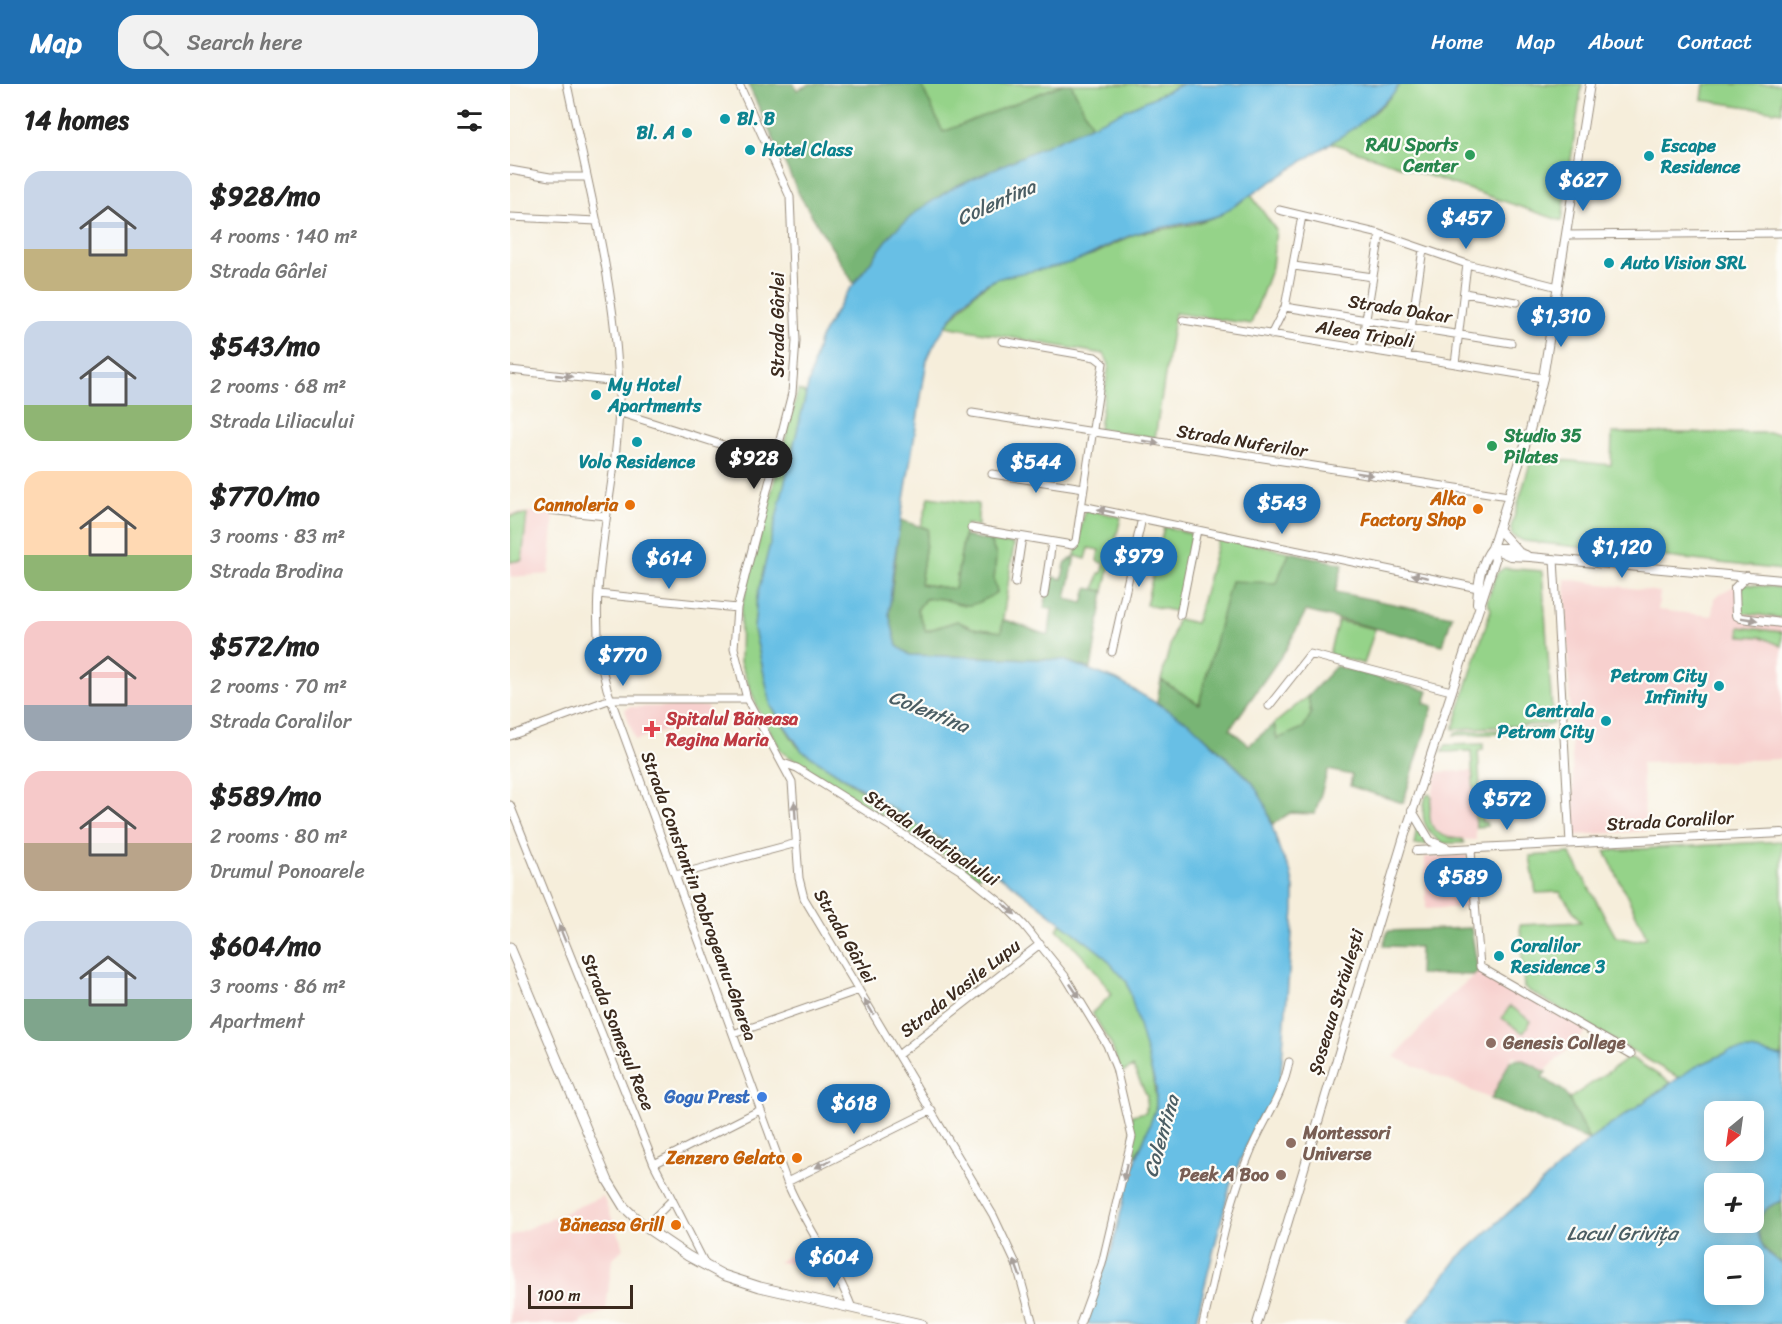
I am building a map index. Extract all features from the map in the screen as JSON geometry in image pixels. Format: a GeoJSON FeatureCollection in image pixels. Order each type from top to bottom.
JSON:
{"type":"FeatureCollection","features":[{"type":"Feature","properties":{"kind":"main road"},"geometry":{"type":"LineString","coordinates":[[510,947],[608,1181],[624,1207],[645,1227],[706,1267],[741,1281],[921,1324]]}},
{"type":"Feature","properties":{"kind":"street","name":"Strada Constantin Dobrogeanu-Gherea"},"geometry":{"type":"LineString","coordinates":[[567,84],[604,259],[618,382],[618,412],[598,594],[599,655],[611,699],[787,1182],[805,1220],[838,1272],[852,1308]]}},
{"type":"Feature","properties":{"kind":"street","name":"Strada Gârlei"},"geometry":{"type":"LineString","coordinates":[[739,84],[788,191],[791,204],[796,341],[795,377],[738,608],[734,648],[737,670],[747,699],[792,782],[799,878],[804,898],[993,1215],[1017,1266],[1034,1324]]}},
{"type":"Feature","properties":{"kind":"street","name":"Șoseaua Străulești"},"geometry":{"type":"LineString","coordinates":[[1477,611],[1478,588],[1486,557],[1492,548],[1530,430],[1543,378],[1590,84]]}},
{"type":"Feature","properties":{"kind":"street"},"geometry":{"type":"LineString","coordinates":[[510,170],[550,177],[587,177]]}},
{"type":"Feature","properties":{"kind":"street"},"geometry":{"type":"LineString","coordinates":[[1279,210],[1380,234],[1467,264],[1557,287]]}},
{"type":"Feature","properties":{"kind":"street"},"geometry":{"type":"LineString","coordinates":[[1271,334],[1285,307],[1302,216]]}},
{"type":"Feature","properties":{"kind":"street"},"geometry":{"type":"LineString","coordinates":[[510,217],[597,222]]}},
{"type":"Feature","properties":{"kind":"street"},"geometry":{"type":"LineString","coordinates":[[1566,235],[1782,233]]}},
{"type":"Feature","properties":{"kind":"street"},"geometry":{"type":"LineString","coordinates":[[1361,349],[1380,234]]}},
{"type":"Feature","properties":{"kind":"street"},"geometry":{"type":"LineString","coordinates":[[1407,356],[1423,249]]}},
{"type":"Feature","properties":{"kind":"street"},"geometry":{"type":"LineString","coordinates":[[1455,364],[1467,264]]}},
{"type":"Feature","properties":{"kind":"street"},"geometry":{"type":"LineString","coordinates":[[1294,266],[1373,277]]}},
{"type":"Feature","properties":{"kind":"street"},"geometry":{"type":"LineString","coordinates":[[1464,293],[1517,302]]}},
{"type":"Feature","properties":{"kind":"street","name":"Strada Dakar"},"geometry":{"type":"LineString","coordinates":[[1285,307],[1511,343]]}},
{"type":"Feature","properties":{"kind":"street","name":"Aleea Tripoli"},"geometry":{"type":"LineString","coordinates":[[1183,320],[1543,378]]}},
{"type":"Feature","properties":{"kind":"street"},"geometry":{"type":"LineString","coordinates":[[971,528],[1052,542],[1075,543],[1082,506],[1104,363],[1095,357],[1002,342]]}},
{"type":"Feature","properties":{"kind":"street"},"geometry":{"type":"LineString","coordinates":[[510,370],[618,382]]}},
{"type":"Feature","properties":{"kind":"street"},"geometry":{"type":"LineString","coordinates":[[618,412],[774,461]]}},
{"type":"Feature","properties":{"kind":"street","name":"Strada Nuferilor"},"geometry":{"type":"LineString","coordinates":[[972,413],[1508,496]]}},
{"type":"Feature","properties":{"kind":"street"},"geometry":{"type":"LineString","coordinates":[[992,474],[1084,488]]}},
{"type":"Feature","properties":{"kind":"street"},"geometry":{"type":"LineString","coordinates":[[1082,506],[1478,588]]}},
{"type":"Feature","properties":{"kind":"street"},"geometry":{"type":"LineString","coordinates":[[548,510],[606,516]]}},
{"type":"Feature","properties":{"kind":"street"},"geometry":{"type":"LineString","coordinates":[[1112,652],[1143,518]]}},
{"type":"Feature","properties":{"kind":"street"},"geometry":{"type":"LineString","coordinates":[[1498,529],[1523,556]]}},
{"type":"Feature","properties":{"kind":"street"},"geometry":{"type":"LineString","coordinates":[[1180,615],[1197,530]]}},
{"type":"Feature","properties":{"kind":"street"},"geometry":{"type":"LineString","coordinates":[[1015,584],[1022,537]]}},
{"type":"Feature","properties":{"kind":"street"},"geometry":{"type":"LineString","coordinates":[[1044,595],[1052,542]]}},
{"type":"Feature","properties":{"kind":"street"},"geometry":{"type":"LineString","coordinates":[[1492,548],[1523,556],[1716,576],[1747,576],[1782,580]]}},
{"type":"Feature","properties":{"kind":"street","name":"Șoseaua Străulești"},"geometry":{"type":"LineString","coordinates":[[1257,1324],[1399,852],[1494,565],[1495,554],[1492,548]]}},
{"type":"Feature","properties":{"kind":"street"},"geometry":{"type":"LineString","coordinates":[[1494,565],[1523,556]]}},
{"type":"Feature","properties":{"kind":"street"},"geometry":{"type":"LineString","coordinates":[[1554,559],[1570,843]]}},
{"type":"Feature","properties":{"kind":"street"},"geometry":{"type":"LineString","coordinates":[[1716,576],[1730,585],[1734,596]]}},
{"type":"Feature","properties":{"kind":"street"},"geometry":{"type":"LineString","coordinates":[[1747,576],[1737,585],[1734,612],[1738,617],[1782,623]]}},
{"type":"Feature","properties":{"kind":"street"},"geometry":{"type":"LineString","coordinates":[[598,594],[738,608]]}},
{"type":"Feature","properties":{"kind":"street"},"geometry":{"type":"LineString","coordinates":[[1269,706],[1310,654],[1451,692]]}},
{"type":"Feature","properties":{"kind":"street"},"geometry":{"type":"LineString","coordinates":[[510,736],[611,699],[747,699]]}},
{"type":"Feature","properties":{"kind":"street","name":"Strada Madrigalului"},"geometry":{"type":"LineString","coordinates":[[783,763],[797,768],[960,870],[1005,906],[1040,944],[1083,1004],[1107,1045],[1116,1068],[1131,1131],[1126,1165],[1102,1264],[1080,1324]]}},
{"type":"Feature","properties":{"kind":"street","name":"Strada Someșul Rece"},"geometry":{"type":"LineString","coordinates":[[510,805],[654,1164],[706,1267]]}},
{"type":"Feature","properties":{"kind":"street"},"geometry":{"type":"LineString","coordinates":[[1412,811],[1430,841],[1447,848]]}},
{"type":"Feature","properties":{"kind":"street","name":"Strada Coralilor"},"geometry":{"type":"LineString","coordinates":[[1416,851],[1471,850],[1782,832]]}},
{"type":"Feature","properties":{"kind":"street"},"geometry":{"type":"LineString","coordinates":[[676,875],[797,843]]}},
{"type":"Feature","properties":{"kind":"street","name":"Strada Coralilor"},"geometry":{"type":"LineString","coordinates":[[1399,852],[1560,844]]}},
{"type":"Feature","properties":{"kind":"street"},"geometry":{"type":"LineString","coordinates":[[1471,850],[1480,967],[1631,1054]]}},
{"type":"Feature","properties":{"kind":"street","name":"Strada Vasile Lupu"},"geometry":{"type":"LineString","coordinates":[[898,1055],[1040,944]]}},
{"type":"Feature","properties":{"kind":"street"},"geometry":{"type":"LineString","coordinates":[[733,1034],[859,990]]}},
{"type":"Feature","properties":{"kind":"street"},"geometry":{"type":"LineString","coordinates":[[1203,1324],[1235,1193],[1249,1153],[1278,1102],[1290,1062]]}},
{"type":"Feature","properties":{"kind":"street"},"geometry":{"type":"LineString","coordinates":[[654,1164],[760,1110]]}},
{"type":"Feature","properties":{"kind":"street"},"geometry":{"type":"LineString","coordinates":[[787,1182],[932,1110]]}},
{"type":"Feature","properties":{"kind":"street"},"geometry":{"type":"LineString","coordinates":[[645,1227],[671,1201]]}},
{"type":"Feature","properties":{"kind":"shaded area"},"geometry":{"type":"Polygon","coordinates":[[[554,513],[549,574],[510,577],[510,514],[554,513]]]}},
{"type":"Feature","properties":{"kind":"shaded area"},"geometry":{"type":"Polygon","coordinates":[[[1565,579],[1660,592],[1658,610],[1712,616],[1714,598],[1732,587],[1746,584],[1782,588],[1782,759],[1641,763],[1646,831],[1575,835],[1565,579]]]}},
{"type":"Feature","properties":{"kind":"shaded area","name":"Spitalul Băneasa Regina Maria"},"geometry":{"type":"Polygon","coordinates":[[[707,706],[710,718],[635,740],[625,710],[629,707],[707,706]]]}},
{"type":"Feature","properties":{"kind":"shaded area"},"geometry":{"type":"Polygon","coordinates":[[[1472,771],[1476,840],[1446,838],[1433,828],[1428,814],[1437,772],[1472,771]]]}},
{"type":"Feature","properties":{"kind":"shaded area"},"geometry":{"type":"Polygon","coordinates":[[[1467,855],[1470,907],[1426,909],[1425,857],[1467,855]]]}},
{"type":"Feature","properties":{"kind":"shaded area","name":"Genesis College"},"geometry":{"type":"Polygon","coordinates":[[[1480,970],[1587,1031],[1544,1072],[1513,1055],[1491,1099],[1394,1057],[1450,996],[1480,970]]]}},
{"type":"Feature","properties":{"kind":"shaded area"},"geometry":{"type":"Polygon","coordinates":[[[603,1196],[624,1248],[612,1259],[606,1311],[581,1321],[582,1324],[510,1324],[510,1236],[603,1196]]]}},
{"type":"Feature","properties":{"kind":"shaded area"},"geometry":{"type":"Polygon","coordinates":[[[809,1243],[821,1260],[805,1266],[778,1262],[809,1243]]]}},
{"type":"Feature","properties":{"kind":"green space"},"geometry":{"type":"Polygon","coordinates":[[[748,84],[794,84],[797,90],[810,84],[921,84],[943,132],[1063,84],[1071,84],[1092,126],[954,187],[893,232],[854,284],[800,196],[748,84]]]}},
{"type":"Feature","properties":{"kind":"green space"},"geometry":{"type":"Polygon","coordinates":[[[921,84],[1063,84],[943,133],[921,84]]]}},
{"type":"Feature","properties":{"kind":"green space"},"geometry":{"type":"Polygon","coordinates":[[[1071,84],[1183,84],[1092,126],[1071,84]]]}},
{"type":"Feature","properties":{"kind":"green space","name":"RAU Sports Center"},"geometry":{"type":"Polygon","coordinates":[[[1400,84],[1582,84],[1562,221],[1329,142],[1359,124],[1386,102],[1400,84]]]}},
{"type":"Feature","properties":{"kind":"green space"},"geometry":{"type":"Polygon","coordinates":[[[1704,84],[1782,84],[1782,112],[1702,100],[1704,84]]]}},
{"type":"Feature","properties":{"kind":"green space"},"geometry":{"type":"Polygon","coordinates":[[[1251,195],[1276,230],[1272,267],[1251,324],[1175,313],[1155,438],[1099,429],[1109,364],[1104,354],[945,326],[976,292],[996,279],[1095,254],[1135,234],[1194,224],[1220,215],[1251,195]]]}},
{"type":"Feature","properties":{"kind":"green space"},"geometry":{"type":"Polygon","coordinates":[[[798,390],[807,394],[757,597],[754,629],[771,706],[797,746],[860,789],[986,867],[978,877],[782,752],[758,709],[740,662],[741,610],[798,390]]]}},
{"type":"Feature","properties":{"kind":"green space"},"geometry":{"type":"Polygon","coordinates":[[[1612,433],[1782,433],[1782,570],[1524,541],[1512,536],[1511,527],[1532,457],[1611,465],[1612,433]]]}},
{"type":"Feature","properties":{"kind":"green space"},"geometry":{"type":"Polygon","coordinates":[[[929,497],[978,504],[978,526],[966,524],[955,589],[920,584],[928,529],[921,526],[929,497]]]}},
{"type":"Feature","properties":{"kind":"green space"},"geometry":{"type":"Polygon","coordinates":[[[1085,509],[1121,517],[1104,591],[1095,589],[1099,573],[1102,573],[1105,564],[1097,561],[1099,550],[1089,548],[1086,559],[1075,556],[1085,509]]]}},
{"type":"Feature","properties":{"kind":"green space"},"geometry":{"type":"Polygon","coordinates":[[[527,514],[522,560],[510,562],[510,516],[527,514]]]}},
{"type":"Feature","properties":{"kind":"green space"},"geometry":{"type":"Polygon","coordinates":[[[900,520],[928,529],[920,584],[955,589],[964,536],[990,541],[996,555],[994,581],[997,592],[984,600],[966,605],[937,598],[925,599],[917,610],[926,631],[957,621],[972,628],[1001,632],[1003,620],[1049,635],[1052,609],[1044,608],[1050,576],[1062,579],[1065,564],[1075,556],[1066,599],[1083,603],[1087,588],[1104,591],[1091,669],[1063,660],[910,655],[897,646],[889,614],[900,520]]]}},
{"type":"Feature","properties":{"kind":"green space"},"geometry":{"type":"Polygon","coordinates":[[[1164,527],[1193,534],[1178,612],[1146,605],[1164,527]]]}},
{"type":"Feature","properties":{"kind":"green space"},"geometry":{"type":"Polygon","coordinates":[[[1219,537],[1290,552],[1276,583],[1231,582],[1199,705],[1161,680],[1177,619],[1196,623],[1219,537]]]}},
{"type":"Feature","properties":{"kind":"green space"},"geometry":{"type":"Polygon","coordinates":[[[990,541],[1014,544],[1001,632],[972,628],[957,621],[926,631],[917,610],[925,599],[945,599],[966,604],[984,599],[997,591],[994,581],[996,555],[990,541]]]}},
{"type":"Feature","properties":{"kind":"green space"},"geometry":{"type":"Polygon","coordinates":[[[1290,552],[1343,564],[1335,592],[1452,616],[1443,645],[1306,611],[1286,649],[1230,729],[1249,745],[1274,724],[1277,739],[1303,728],[1311,714],[1308,696],[1336,666],[1428,691],[1424,703],[1433,706],[1403,803],[1350,786],[1352,775],[1328,770],[1315,814],[1290,813],[1273,824],[1252,782],[1210,741],[1157,702],[1161,680],[1199,704],[1231,581],[1276,583],[1290,552]]]}},
{"type":"Feature","properties":{"kind":"green space"},"geometry":{"type":"Polygon","coordinates":[[[1504,568],[1542,571],[1553,724],[1453,729],[1491,609],[1487,601],[1497,573],[1504,568]]]}},
{"type":"Feature","properties":{"kind":"green space"},"geometry":{"type":"Polygon","coordinates":[[[1744,584],[1782,588],[1782,618],[1744,613],[1740,599],[1744,584]]]}},
{"type":"Feature","properties":{"kind":"green space"},"geometry":{"type":"Polygon","coordinates":[[[1338,621],[1375,629],[1364,664],[1329,654],[1338,621]]]}},
{"type":"Feature","properties":{"kind":"green space"},"geometry":{"type":"Polygon","coordinates":[[[1739,627],[1782,632],[1782,646],[1761,637],[1740,636],[1739,627]]]}},
{"type":"Feature","properties":{"kind":"green space"},"geometry":{"type":"Polygon","coordinates":[[[1308,696],[1311,714],[1303,728],[1277,740],[1274,724],[1308,696]]]}},
{"type":"Feature","properties":{"kind":"green space"},"geometry":{"type":"Polygon","coordinates":[[[1544,728],[1544,733],[1454,735],[1456,732],[1544,728]]]}},
{"type":"Feature","properties":{"kind":"green space"},"geometry":{"type":"Polygon","coordinates":[[[1483,744],[1483,750],[1478,751],[1482,822],[1486,822],[1487,826],[1476,827],[1471,751],[1442,752],[1446,745],[1483,744]]]}},
{"type":"Feature","properties":{"kind":"green space"},"geometry":{"type":"Polygon","coordinates":[[[1429,794],[1432,797],[1430,815],[1434,828],[1444,836],[1462,839],[1464,843],[1442,843],[1427,828],[1423,811],[1426,796],[1429,794]]]}},
{"type":"Feature","properties":{"kind":"green space"},"geometry":{"type":"Polygon","coordinates":[[[1418,828],[1428,844],[1414,845],[1418,828]]]}},
{"type":"Feature","properties":{"kind":"green space"},"geometry":{"type":"Polygon","coordinates":[[[1782,841],[1782,1057],[1751,1050],[1679,1078],[1524,988],[1520,925],[1581,922],[1560,892],[1536,893],[1530,856],[1570,853],[1616,937],[1636,941],[1647,937],[1605,851],[1782,841]]]}},
{"type":"Feature","properties":{"kind":"green space"},"geometry":{"type":"Polygon","coordinates":[[[1062,923],[1113,964],[1126,981],[1135,1003],[1149,1062],[1156,1105],[1151,1124],[1136,1155],[1132,1153],[1132,1115],[1146,1112],[1147,1096],[1133,1067],[1121,1073],[1111,1044],[1092,1013],[1112,994],[1091,965],[1057,929],[1062,923]]]}},
{"type":"Feature","properties":{"kind":"green space"},"geometry":{"type":"Polygon","coordinates":[[[1471,928],[1478,971],[1474,975],[1419,974],[1420,947],[1383,946],[1388,931],[1471,928]]]}},
{"type":"Feature","properties":{"kind":"green space"},"geometry":{"type":"Polygon","coordinates":[[[1510,1006],[1531,1021],[1523,1033],[1502,1018],[1510,1006]]]}},
{"type":"Feature","properties":{"kind":"green space"},"geometry":{"type":"Polygon","coordinates":[[[1630,1057],[1671,1083],[1589,1140],[1569,1099],[1630,1057]]]}},
{"type":"Feature","properties":{"kind":"green space"},"geometry":{"type":"Polygon","coordinates":[[[1521,1059],[1546,1072],[1542,1077],[1565,1092],[1589,1140],[1491,1099],[1510,1061],[1521,1059]]]}},
{"type":"Feature","properties":{"kind":"green space"},"geometry":{"type":"Polygon","coordinates":[[[1782,1201],[1782,1263],[1765,1249],[1759,1233],[1764,1233],[1764,1212],[1782,1201]]]}},
{"type":"Feature","properties":{"kind":"water","name":"Colentina"},"geometry":{"type":"Polygon","coordinates":[[[1183,84],[1400,84],[1394,93],[1357,126],[1220,215],[1135,234],[1073,262],[997,279],[986,284],[965,302],[938,337],[927,360],[893,567],[889,614],[897,646],[910,655],[1063,660],[1117,680],[1190,723],[1252,782],[1265,804],[1281,854],[1290,870],[1294,888],[1294,910],[1280,1084],[1271,1105],[1260,1115],[1231,1182],[1195,1324],[1088,1324],[1091,1302],[1112,1249],[1129,1178],[1156,1108],[1156,1088],[1127,982],[1102,954],[1010,883],[802,751],[771,706],[754,629],[757,597],[819,340],[844,297],[893,232],[920,209],[954,187],[1183,84]]]}},
{"type":"Feature","properties":{"kind":"water","name":"Lacul Grivița"},"geometry":{"type":"Polygon","coordinates":[[[1751,1050],[1782,1057],[1782,1201],[1764,1212],[1764,1173],[1704,1173],[1704,1233],[1759,1233],[1763,1245],[1704,1245],[1704,1305],[1764,1305],[1764,1247],[1772,1257],[1782,1263],[1782,1324],[1407,1324],[1458,1258],[1589,1140],[1693,1068],[1730,1051],[1751,1050]]]}},
{"type":"Feature","properties":{"kind":"place","name":"Bl. B"},"geometry":{"type":"Point","coordinates":[725,119]}},
{"type":"Feature","properties":{"kind":"place","name":"Bl. A"},"geometry":{"type":"Point","coordinates":[687,133]}},
{"type":"Feature","properties":{"kind":"place","name":"Hotel Class"},"geometry":{"type":"Point","coordinates":[750,150]}},
{"type":"Feature","properties":{"kind":"place","name":"RAU Sports Center"},"geometry":{"type":"Point","coordinates":[1470,155]}},
{"type":"Feature","properties":{"kind":"place","name":"Escape Residence"},"geometry":{"type":"Point","coordinates":[1649,156]}},
{"type":"Feature","properties":{"kind":"place","name":"Auto Vision SRL"},"geometry":{"type":"Point","coordinates":[1609,263]}},
{"type":"Feature","properties":{"kind":"place","name":"My Hotel Apartments"},"geometry":{"type":"Point","coordinates":[596,395]}},
{"type":"Feature","properties":{"kind":"place","name":"Volo Residence"},"geometry":{"type":"Point","coordinates":[637,442]}},
{"type":"Feature","properties":{"kind":"place","name":"Studio 35 Pilates"},"geometry":{"type":"Point","coordinates":[1492,446]}},
{"type":"Feature","properties":{"kind":"place","name":"Cannoleria"},"geometry":{"type":"Point","coordinates":[630,505]}},
{"type":"Feature","properties":{"kind":"place","name":"Alka Factory Shop"},"geometry":{"type":"Point","coordinates":[1478,509]}},
{"type":"Feature","properties":{"kind":"place","name":"Petrom City Infinity"},"geometry":{"type":"Point","coordinates":[1719,686]}},
{"type":"Feature","properties":{"kind":"place","name":"Centrala Petrom City"},"geometry":{"type":"Point","coordinates":[1606,721]}},
{"type":"Feature","properties":{"kind":"place","name":"Spitalul Băneasa Regina Maria"},"geometry":{"type":"Point","coordinates":[652,729]}},
{"type":"Feature","properties":{"kind":"place","name":"Coralilor Residence 3"},"geometry":{"type":"Point","coordinates":[1499,956]}},
{"type":"Feature","properties":{"kind":"place","name":"Genesis College"},"geometry":{"type":"Point","coordinates":[1491,1043]}},
{"type":"Feature","properties":{"kind":"place","name":"Gogu Prest"},"geometry":{"type":"Point","coordinates":[762,1097]}},
{"type":"Feature","properties":{"kind":"place","name":"Montessori Universe"},"geometry":{"type":"Point","coordinates":[1291,1143]}},
{"type":"Feature","properties":{"kind":"place","name":"Zenzero Gelato"},"geometry":{"type":"Point","coordinates":[797,1158]}},
{"type":"Feature","properties":{"kind":"place","name":"Peek A Boo"},"geometry":{"type":"Point","coordinates":[1281,1175]}},
{"type":"Feature","properties":{"kind":"place","name":"Băneasa Grill"},"geometry":{"type":"Point","coordinates":[676,1225]}}]}
